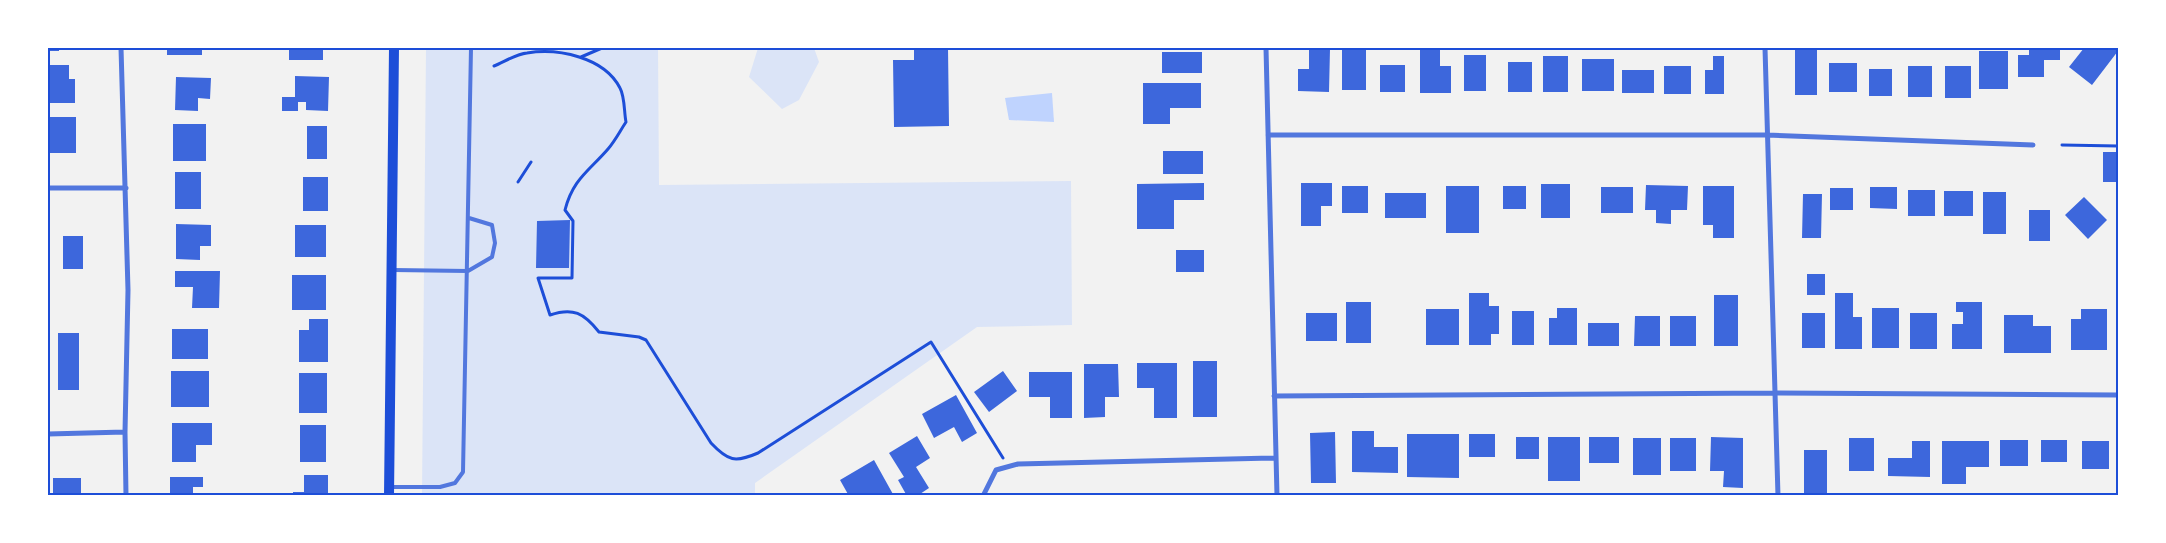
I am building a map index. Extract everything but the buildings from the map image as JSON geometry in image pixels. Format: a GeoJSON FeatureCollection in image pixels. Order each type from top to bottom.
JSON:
{"type":"FeatureCollection","features":[{"type":"Feature","properties":{"kind":"main road"},"geometry":{"type":"LineString","coordinates":[[389,491],[394,48]]}},
{"type":"Feature","properties":{"kind":"street"},"geometry":{"type":"LineString","coordinates":[[120,48],[128,290],[125,432],[126,496]]}},
{"type":"Feature","properties":{"kind":"street"},"geometry":{"type":"LineString","coordinates":[[1266,48],[1277,496]]}},
{"type":"Feature","properties":{"kind":"street"},"geometry":{"type":"LineString","coordinates":[[1765,48],[1778,496]]}},
{"type":"Feature","properties":{"kind":"street"},"geometry":{"type":"LineString","coordinates":[[1268,136],[1767,136],[2033,145]]}},
{"type":"Feature","properties":{"kind":"street"},"geometry":{"type":"LineString","coordinates":[[48,188],[126,188]]}},
{"type":"Feature","properties":{"kind":"street"},"geometry":{"type":"LineString","coordinates":[[1274,396],[1775,393],[2118,395]]}},
{"type":"Feature","properties":{"kind":"street"},"geometry":{"type":"LineString","coordinates":[[48,434],[125,432]]}},
{"type":"Feature","properties":{"kind":"street"},"geometry":{"type":"LineString","coordinates":[[983,496],[996,470],[1018,464],[1276,458]]}},
{"type":"Feature","properties":{"kind":"lane"},"geometry":{"type":"LineString","coordinates":[[389,491],[440,487],[455,483],[463,472],[471,48]]}},
{"type":"Feature","properties":{"kind":"lane"},"geometry":{"type":"LineString","coordinates":[[391,270],[468,272],[492,257],[495,243],[492,225],[468,218]]}},
{"type":"Feature","properties":{"kind":"path"},"geometry":{"type":"LineString","coordinates":[[522,48],[527,53]]}},
{"type":"Feature","properties":{"kind":"path"},"geometry":{"type":"LineString","coordinates":[[580,57],[602,48]]}},
{"type":"Feature","properties":{"kind":"path"},"geometry":{"type":"LineString","coordinates":[[494,66],[527,53],[553,52],[580,57],[606,71],[621,89],[626,122],[608,149],[583,173],[568,200],[565,210],[573,221],[572,278],[538,278],[550,315],[564,310],[577,312],[599,332],[639,337],[646,340],[711,443],[724,457],[741,460],[758,453],[931,342],[1009,467]]}},
{"type":"Feature","properties":{"kind":"path"},"geometry":{"type":"LineString","coordinates":[[2062,145],[2118,146]]}},
{"type":"Feature","properties":{"kind":"path"},"geometry":{"type":"LineString","coordinates":[[518,182],[531,162]]}},
{"type":"Feature","properties":{"kind":"shaded area"},"geometry":{"type":"Polygon","coordinates":[[[426,48],[658,48],[659,185],[1071,181],[1072,325],[977,327],[755,483],[755,495],[422,496],[426,48]]]}},
{"type":"Feature","properties":{"kind":"shaded area"},"geometry":{"type":"Polygon","coordinates":[[[758,48],[814,48],[819,62],[799,100],[782,109],[749,77],[758,48]]]}},
{"type":"Feature","properties":{"kind":"water"},"geometry":{"type":"Polygon","coordinates":[[[1052,93],[1054,122],[1009,120],[1005,98],[1052,93]]]}}]}
